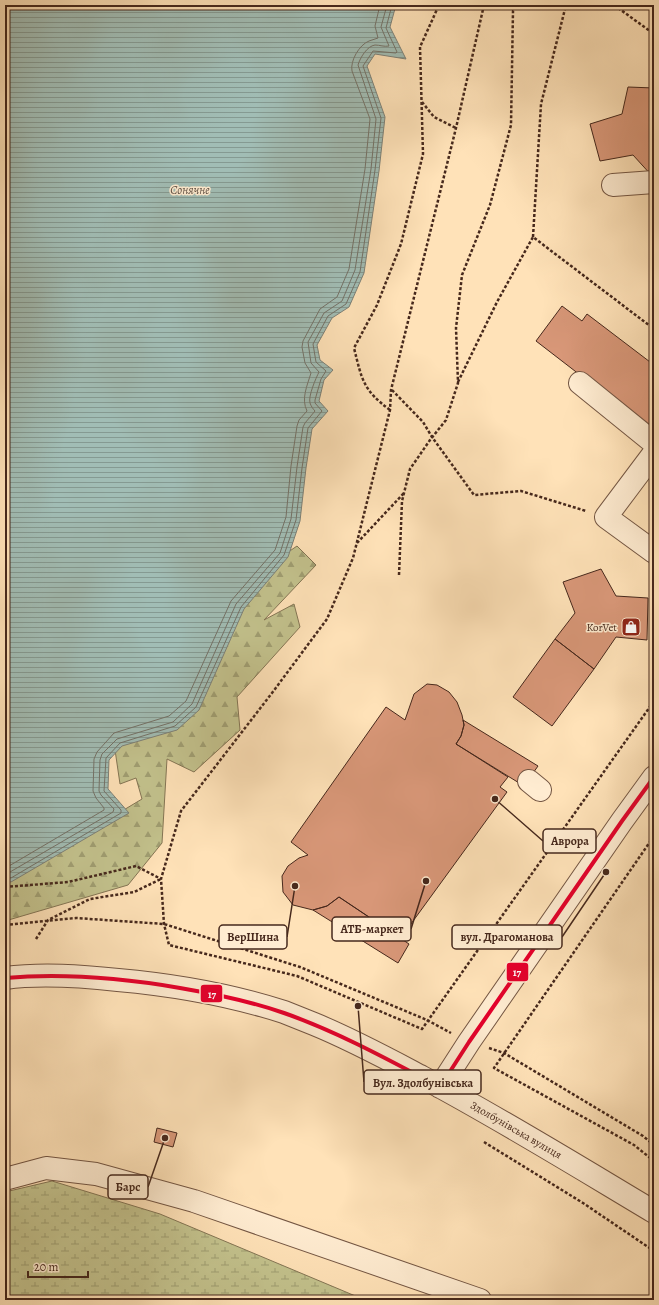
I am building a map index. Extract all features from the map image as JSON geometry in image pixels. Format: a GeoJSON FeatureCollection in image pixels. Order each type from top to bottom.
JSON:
{"type":"FeatureCollection","features":[{"type":"Feature","properties":{"kind":"street"},"geometry":{"type":"LineString","coordinates":[[613,185],[654,182]]}},
{"type":"Feature","properties":{"kind":"street"},"geometry":{"type":"LineString","coordinates":[[580,383],[654,443]]}},
{"type":"Feature","properties":{"kind":"street"},"geometry":{"type":"LineString","coordinates":[[654,453],[606,517],[654,552]]}},
{"type":"Feature","properties":{"kind":"street"},"geometry":{"type":"LineString","coordinates":[[440,1087],[469,1042],[654,777]]}},
{"type":"Feature","properties":{"kind":"street","name":"Здолбунівська вулиця"},"geometry":{"type":"LineString","coordinates":[[5,978],[18,976],[60,976],[146,982],[231,997],[285,1013],[337,1034],[390,1060],[496,1118],[654,1212]]}},
{"type":"Feature","properties":{"kind":"street"},"geometry":{"type":"LineString","coordinates":[[5,1178],[46,1168],[96,1174],[194,1201],[480,1300]]}},
{"type":"Feature","properties":{"kind":"path"},"geometry":{"type":"LineString","coordinates":[[390,410],[369,391],[361,379],[354,348],[377,305],[401,244],[423,154],[420,47],[438,5]]}},
{"type":"Feature","properties":{"kind":"path"},"geometry":{"type":"LineString","coordinates":[[484,5],[456,128],[391,390],[390,410],[353,558],[328,619],[181,811],[161,879],[164,924],[169,945],[297,976],[422,1029],[654,701]]}},
{"type":"Feature","properties":{"kind":"path"},"geometry":{"type":"LineString","coordinates":[[458,383],[456,328],[462,276],[490,205],[511,125],[513,11],[516,5]]}},
{"type":"Feature","properties":{"kind":"path"},"geometry":{"type":"LineString","coordinates":[[399,575],[402,501],[410,468],[446,420],[458,383],[497,302],[533,237],[541,104],[566,5]]}},
{"type":"Feature","properties":{"kind":"path"},"geometry":{"type":"LineString","coordinates":[[614,5],[654,34]]}},
{"type":"Feature","properties":{"kind":"path"},"geometry":{"type":"LineString","coordinates":[[422,101],[434,117],[456,128]]}},
{"type":"Feature","properties":{"kind":"path"},"geometry":{"type":"LineString","coordinates":[[533,237],[654,329]]}},
{"type":"Feature","properties":{"kind":"path"},"geometry":{"type":"LineString","coordinates":[[391,390],[423,422],[432,437],[474,495],[521,491],[606,517]]}},
{"type":"Feature","properties":{"kind":"path"},"geometry":{"type":"LineString","coordinates":[[356,544],[404,492]]}},
{"type":"Feature","properties":{"kind":"path"},"geometry":{"type":"LineString","coordinates":[[654,836],[494,1068],[634,1145],[654,1161]]}},
{"type":"Feature","properties":{"kind":"path"},"geometry":{"type":"LineString","coordinates":[[5,887],[68,882],[136,866],[161,879]]}},
{"type":"Feature","properties":{"kind":"path"},"geometry":{"type":"LineString","coordinates":[[36,939],[48,920],[90,899],[134,892],[161,879]]}},
{"type":"Feature","properties":{"kind":"path"},"geometry":{"type":"LineString","coordinates":[[5,925],[76,918],[164,924],[300,967],[427,1020],[469,1042],[504,1053],[643,1136],[654,1145]]}},
{"type":"Feature","properties":{"kind":"path"},"geometry":{"type":"LineString","coordinates":[[484,1142],[583,1203],[654,1251]]}},
{"type":"Feature","properties":{"kind":"green space"},"geometry":{"type":"Polygon","coordinates":[[[297,546],[316,565],[264,620],[294,604],[300,627],[237,697],[240,730],[194,772],[167,759],[162,843],[128,885],[5,921],[5,862],[32,865],[142,799],[136,778],[120,784],[114,743],[249,579],[297,546]]]}},
{"type":"Feature","properties":{"kind":"green space"},"geometry":{"type":"Polygon","coordinates":[[[52,1181],[160,1214],[365,1300],[5,1300],[5,1192],[52,1181]]]}},
{"type":"Feature","properties":{"kind":"water","name":"Сонячне"},"geometry":{"type":"Polygon","coordinates":[[[5,5],[396,5],[390,27],[406,59],[375,54],[367,66],[385,117],[379,171],[364,273],[349,307],[332,318],[317,345],[320,360],[333,370],[324,380],[319,401],[328,411],[312,429],[300,521],[288,557],[244,609],[199,710],[177,730],[122,746],[109,760],[108,789],[129,813],[11,882],[5,881],[5,5]]]}},
{"type":"Feature","properties":{"kind":"building"},"geometry":{"type":"Polygon","coordinates":[[[628,87],[654,88],[653,177],[633,155],[600,161],[590,124],[622,114],[628,87]]]}},
{"type":"Feature","properties":{"kind":"building"},"geometry":{"type":"Polygon","coordinates":[[[562,306],[582,321],[587,314],[654,365],[654,432],[536,341],[562,306]]]}},
{"type":"Feature","properties":{"kind":"building"},"geometry":{"type":"Polygon","coordinates":[[[601,569],[616,596],[648,598],[647,640],[616,637],[594,669],[555,639],[575,613],[563,582],[601,569]]]}},
{"type":"Feature","properties":{"kind":"building"},"geometry":{"type":"Polygon","coordinates":[[[555,639],[594,669],[552,726],[513,697],[555,639]]]}},
{"type":"Feature","properties":{"kind":"building"},"geometry":{"type":"Polygon","coordinates":[[[427,684],[437,685],[449,692],[457,702],[464,725],[461,736],[456,744],[508,777],[500,787],[507,792],[408,928],[399,922],[393,933],[339,897],[327,906],[313,910],[293,905],[283,892],[282,876],[288,866],[299,858],[308,855],[291,842],[386,707],[405,720],[414,694],[427,684]]]}},
{"type":"Feature","properties":{"kind":"building"},"geometry":{"type":"Polygon","coordinates":[[[463,720],[538,766],[524,786],[456,744],[461,736],[464,725],[463,720]]]}},
{"type":"Feature","properties":{"kind":"building"},"geometry":{"type":"Polygon","coordinates":[[[339,897],[409,944],[398,963],[313,910],[327,906],[339,897]]]}},
{"type":"Feature","properties":{"kind":"building"},"geometry":{"type":"Polygon","coordinates":[[[157,1128],[177,1133],[173,1147],[154,1142],[157,1128]]]}},
{"type":"Feature","properties":{"kind":"transit line","name":"17"},"geometry":{"type":"LineString","coordinates":[[5,978],[71,976],[115,979],[180,988],[245,1001],[284,1013],[324,1029],[363,1047],[440,1087],[469,1042],[654,777]]}},
{"type":"Feature","properties":{"kind":"place","name":"KorVet"},"geometry":{"type":"Point","coordinates":[631,627]}},
{"type":"Feature","properties":{"kind":"place","name":"Аврора"},"geometry":{"type":"Point","coordinates":[495,799]}},
{"type":"Feature","properties":{"kind":"place","name":"вул. Драгоманова"},"geometry":{"type":"Point","coordinates":[606,872]}},
{"type":"Feature","properties":{"kind":"place","name":"АТБ-маркет"},"geometry":{"type":"Point","coordinates":[426,881]}},
{"type":"Feature","properties":{"kind":"place","name":"ВерШина"},"geometry":{"type":"Point","coordinates":[295,886]}},
{"type":"Feature","properties":{"kind":"place","name":"Вул. Здолбунівська"},"geometry":{"type":"Point","coordinates":[358,1006]}},
{"type":"Feature","properties":{"kind":"place","name":"Барс"},"geometry":{"type":"Point","coordinates":[165,1138]}}]}
